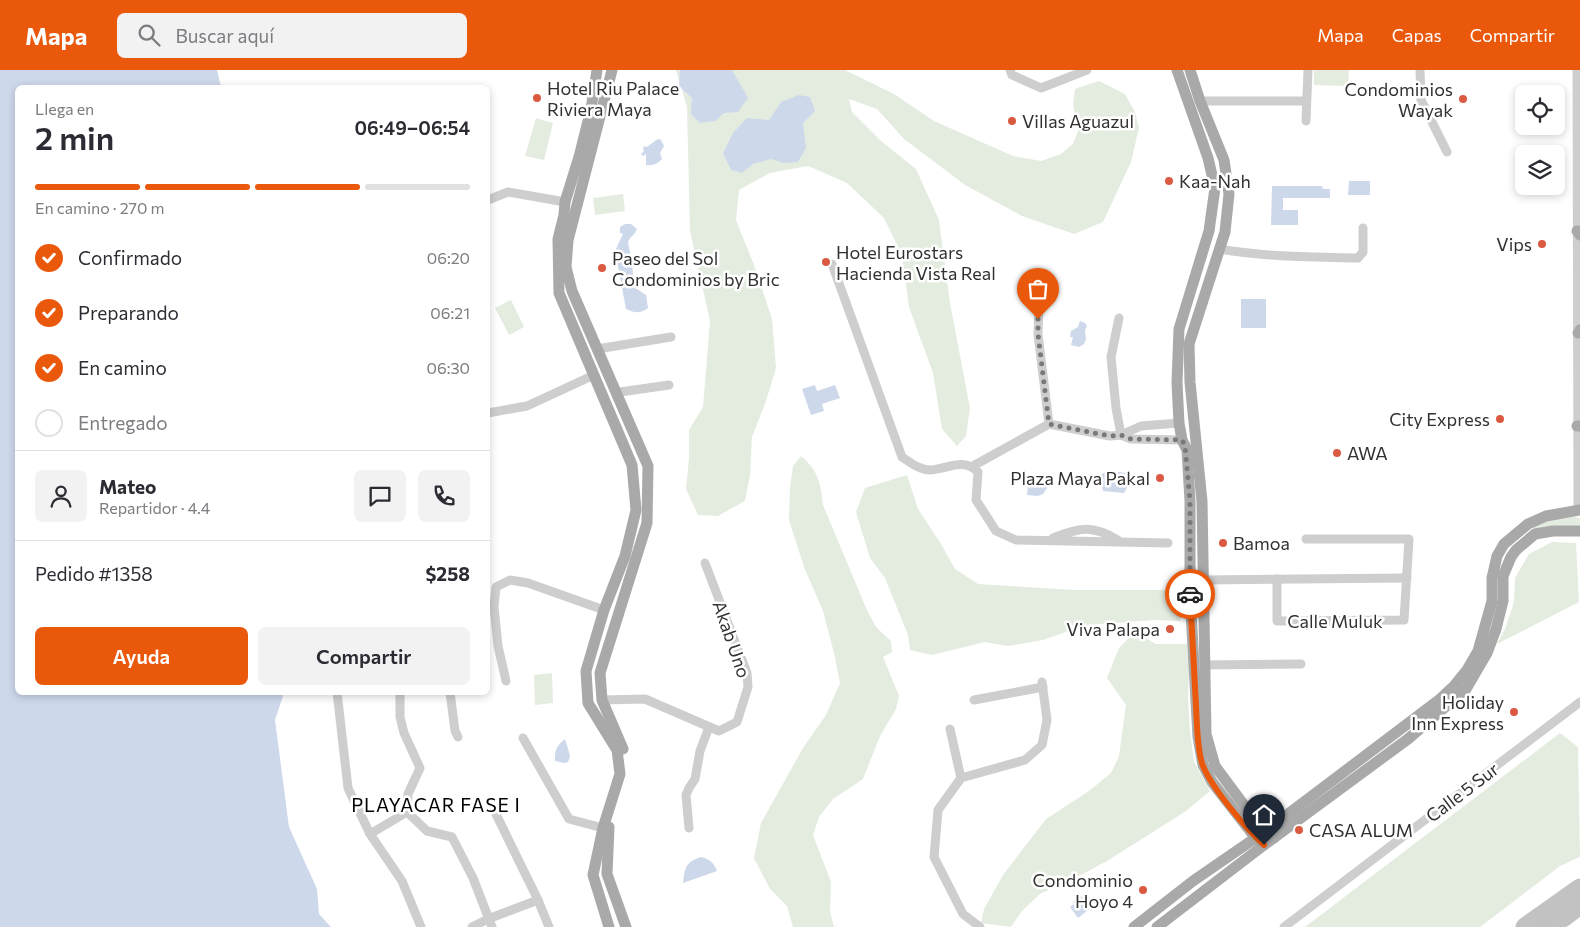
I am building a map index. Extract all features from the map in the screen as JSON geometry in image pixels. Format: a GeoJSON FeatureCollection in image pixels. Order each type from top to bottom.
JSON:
{"type":"FeatureCollection","features":[{"type":"Feature","properties":{"kind":"main road"},"geometry":{"type":"LineString","coordinates":[[597,70],[591,109],[565,202],[559,293],[632,465],[636,510],[625,556],[604,610],[586,671],[588,703],[617,750],[620,774],[603,828],[593,875],[609,927]]}},
{"type":"Feature","properties":{"kind":"main road"},"geometry":{"type":"LineString","coordinates":[[612,70],[563,240],[566,267],[572,291],[648,466],[647,523],[600,673],[602,700],[624,750],[627,770],[609,828],[607,874],[626,927]]}},
{"type":"Feature","properties":{"kind":"main road"},"geometry":{"type":"LineString","coordinates":[[1177,70],[1188,77],[1200,100],[1224,160],[1230,194],[1225,232],[1189,344],[1190,382],[1202,501],[1206,734],[1215,766],[1255,820],[1271,834]]}},
{"type":"Feature","properties":{"kind":"main road"},"geometry":{"type":"LineString","coordinates":[[1188,77],[1215,188],[1209,231],[1179,329],[1177,383],[1179,423],[1182,440],[1187,450],[1190,501],[1190,594],[1198,737],[1203,765],[1212,782],[1255,837],[1264,845]]}},
{"type":"Feature","properties":{"kind":"main road"},"geometry":{"type":"LineString","coordinates":[[582,347],[595,345]]}},
{"type":"Feature","properties":{"kind":"main road"},"geometry":{"type":"LineString","coordinates":[[1177,383],[1190,382]]}},
{"type":"Feature","properties":{"kind":"main road"},"geometry":{"type":"LineString","coordinates":[[608,410],[621,404]]}},
{"type":"Feature","properties":{"kind":"main road"},"geometry":{"type":"LineString","coordinates":[[1157,927],[1264,845],[1271,834],[1454,686],[1467,670],[1478,651],[1492,601],[1492,578],[1497,556],[1504,544],[1528,524],[1546,516],[1580,509]]}},
{"type":"Feature","properties":{"kind":"main road"},"geometry":{"type":"LineString","coordinates":[[1134,927],[1193,881],[1255,837],[1271,834],[1408,739],[1466,689],[1487,653],[1496,629],[1503,601],[1503,576],[1516,550],[1535,534],[1553,531],[1580,532]]}},
{"type":"Feature","properties":{"kind":"main road"},"geometry":{"type":"LineString","coordinates":[[617,576],[630,579]]}},
{"type":"Feature","properties":{"kind":"main road"},"geometry":{"type":"LineString","coordinates":[[1486,621],[1490,627],[1496,629]]}},
{"type":"Feature","properties":{"kind":"main road"},"geometry":{"type":"LineString","coordinates":[[596,638],[610,641]]}},
{"type":"Feature","properties":{"kind":"street"},"geometry":{"type":"LineString","coordinates":[[1010,70],[1012,75],[1041,88],[1087,70]]}},
{"type":"Feature","properties":{"kind":"street"},"geometry":{"type":"LineString","coordinates":[[1306,121],[1308,70]]}},
{"type":"Feature","properties":{"kind":"street"},"geometry":{"type":"LineString","coordinates":[[1420,70],[1421,100],[1447,152]]}},
{"type":"Feature","properties":{"kind":"street"},"geometry":{"type":"LineString","coordinates":[[1576,70],[1579,331],[1578,506],[1580,509]]}},
{"type":"Feature","properties":{"kind":"street"},"geometry":{"type":"LineString","coordinates":[[1200,100],[1306,102]]}},
{"type":"Feature","properties":{"kind":"street"},"geometry":{"type":"LineString","coordinates":[[490,199],[508,192],[565,202]]}},
{"type":"Feature","properties":{"kind":"street"},"geometry":{"type":"LineString","coordinates":[[1219,249],[1283,257],[1358,258],[1363,252],[1363,228]]}},
{"type":"Feature","properties":{"kind":"street"},"geometry":{"type":"LineString","coordinates":[[832,264],[902,457],[916,467],[929,470],[965,464],[972,466],[978,472],[976,500],[996,532],[1016,540],[1168,543]]}},
{"type":"Feature","properties":{"kind":"street"},"geometry":{"type":"LineString","coordinates":[[1039,304],[1038,334],[1049,424]]}},
{"type":"Feature","properties":{"kind":"street"},"geometry":{"type":"LineString","coordinates":[[1119,318],[1111,358],[1121,435]]}},
{"type":"Feature","properties":{"kind":"street"},"geometry":{"type":"LineString","coordinates":[[595,345],[671,337]]}},
{"type":"Feature","properties":{"kind":"street"},"geometry":{"type":"LineString","coordinates":[[490,413],[527,406],[594,375]]}},
{"type":"Feature","properties":{"kind":"street"},"geometry":{"type":"LineString","coordinates":[[615,391],[620,392],[669,385]]}},
{"type":"Feature","properties":{"kind":"street"},"geometry":{"type":"LineString","coordinates":[[972,466],[1049,424],[1110,436],[1121,435],[1141,426],[1179,423]]}},
{"type":"Feature","properties":{"kind":"street"},"geometry":{"type":"LineString","coordinates":[[1121,435],[1131,439],[1182,440]]}},
{"type":"Feature","properties":{"kind":"street"},"geometry":{"type":"LineString","coordinates":[[1203,580],[1406,578],[1409,539],[1306,539]]}},
{"type":"Feature","properties":{"kind":"street","name":"Akab Uno"},"geometry":{"type":"LineString","coordinates":[[602,700],[645,698],[719,731],[737,722],[748,687],[747,673],[705,563]]}},
{"type":"Feature","properties":{"kind":"street","name":"Calle Muluk"},"geometry":{"type":"LineString","coordinates":[[1277,579],[1277,621],[1404,620],[1406,578]]}},
{"type":"Feature","properties":{"kind":"street"},"geometry":{"type":"LineString","coordinates":[[506,681],[498,646],[494,607],[496,588],[510,580],[528,583],[604,610]]}},
{"type":"Feature","properties":{"kind":"street"},"geometry":{"type":"LineString","coordinates":[[1204,665],[1301,664]]}},
{"type":"Feature","properties":{"kind":"street"},"geometry":{"type":"LineString","coordinates":[[974,700],[1043,684],[1048,720],[1042,746],[1025,760],[961,778],[938,810],[934,858],[963,914],[980,927]]}},
{"type":"Feature","properties":{"kind":"street"},"geometry":{"type":"LineString","coordinates":[[337,695],[348,788],[370,834],[402,881],[420,927]]}},
{"type":"Feature","properties":{"kind":"street"},"geometry":{"type":"LineString","coordinates":[[400,695],[400,717],[404,733],[420,768],[408,794],[407,812],[426,830],[452,836],[473,878],[490,923]]}},
{"type":"Feature","properties":{"kind":"street"},"geometry":{"type":"LineString","coordinates":[[450,695],[455,731],[458,737]]}},
{"type":"Feature","properties":{"kind":"street","name":"Calle 5 Sur"},"geometry":{"type":"LineString","coordinates":[[1284,927],[1580,702]]}},
{"type":"Feature","properties":{"kind":"street"},"geometry":{"type":"LineString","coordinates":[[1569,712],[1580,715]]}},
{"type":"Feature","properties":{"kind":"street"},"geometry":{"type":"LineString","coordinates":[[689,828],[686,795],[695,779],[700,751],[709,726]]}},
{"type":"Feature","properties":{"kind":"street"},"geometry":{"type":"LineString","coordinates":[[950,729],[961,778]]}},
{"type":"Feature","properties":{"kind":"street"},"geometry":{"type":"LineString","coordinates":[[523,738],[569,819],[603,828]]}},
{"type":"Feature","properties":{"kind":"street"},"geometry":{"type":"LineString","coordinates":[[494,810],[538,900],[549,927]]}},
{"type":"Feature","properties":{"kind":"street"},"geometry":{"type":"LineString","coordinates":[[370,834],[407,812]]}},
{"type":"Feature","properties":{"kind":"street"},"geometry":{"type":"LineString","coordinates":[[472,927],[490,923],[538,900]]}},
{"type":"Feature","properties":{"kind":"shaded area"},"geometry":{"type":"Polygon","coordinates":[[[676,70],[845,70],[894,94],[934,121],[1013,156],[1041,161],[1061,154],[1073,144],[1078,131],[1073,104],[1075,89],[1099,81],[1125,94],[1135,112],[1139,128],[1131,162],[1103,222],[1074,234],[1022,216],[965,185],[904,139],[877,109],[849,99],[852,112],[881,141],[916,169],[939,220],[950,303],[970,408],[966,436],[957,446],[942,429],[933,373],[909,307],[902,255],[884,218],[847,183],[808,166],[770,173],[739,190],[736,220],[754,265],[772,319],[776,368],[752,437],[750,475],[745,501],[718,516],[698,515],[686,489],[689,430],[703,407],[710,321],[690,231],[687,107],[676,70]]]}},
{"type":"Feature","properties":{"kind":"shaded area"},"geometry":{"type":"Polygon","coordinates":[[[1314,70],[1349,70],[1348,86],[1314,85],[1314,70]]]}},
{"type":"Feature","properties":{"kind":"shaded area"},"geometry":{"type":"Polygon","coordinates":[[[536,118],[553,123],[544,160],[525,156],[536,118]]]}},
{"type":"Feature","properties":{"kind":"shaded area"},"geometry":{"type":"Polygon","coordinates":[[[623,194],[625,211],[595,215],[593,198],[623,194]]]}},
{"type":"Feature","properties":{"kind":"shaded area"},"geometry":{"type":"Polygon","coordinates":[[[511,300],[524,327],[509,335],[495,308],[511,300]]]}},
{"type":"Feature","properties":{"kind":"shaded area"},"geometry":{"type":"Polygon","coordinates":[[[801,456],[807,461],[818,478],[823,505],[866,608],[876,627],[891,641],[892,652],[883,657],[899,696],[896,709],[880,736],[863,779],[833,799],[819,817],[813,835],[831,882],[830,912],[834,927],[793,927],[787,906],[770,889],[754,858],[761,823],[803,748],[826,715],[840,683],[823,611],[804,567],[789,520],[793,466],[801,456]]]}},
{"type":"Feature","properties":{"kind":"shaded area"},"geometry":{"type":"Polygon","coordinates":[[[907,475],[918,509],[955,569],[978,584],[1074,590],[1168,590],[1184,610],[1180,621],[1156,620],[1085,625],[1043,640],[1008,646],[985,642],[932,655],[910,650],[908,635],[885,578],[870,558],[856,512],[865,488],[907,475]]]}},
{"type":"Feature","properties":{"kind":"shaded area"},"geometry":{"type":"Polygon","coordinates":[[[1580,518],[1580,527],[1536,531],[1533,528],[1533,524],[1541,521],[1580,518]]]}},
{"type":"Feature","properties":{"kind":"shaded area"},"geometry":{"type":"Polygon","coordinates":[[[1552,542],[1576,543],[1579,602],[1497,644],[1505,629],[1514,602],[1515,578],[1529,554],[1552,542]]]}},
{"type":"Feature","properties":{"kind":"shaded area"},"geometry":{"type":"Polygon","coordinates":[[[1135,632],[1156,644],[1187,644],[1189,669],[1188,699],[1194,762],[1210,791],[1186,811],[1107,861],[1064,884],[1041,893],[1022,911],[1011,927],[981,923],[984,909],[1003,875],[1046,819],[1089,791],[1111,773],[1119,756],[1126,705],[1107,678],[1119,648],[1135,632]]]}},
{"type":"Feature","properties":{"kind":"shaded area"},"geometry":{"type":"Polygon","coordinates":[[[552,673],[553,703],[535,705],[534,675],[552,673]]]}},
{"type":"Feature","properties":{"kind":"shaded area"},"geometry":{"type":"Polygon","coordinates":[[[1560,733],[1578,747],[1580,857],[1560,866],[1480,927],[1305,927],[1560,733]]]}},
{"type":"Feature","properties":{"kind":"water"},"geometry":{"type":"Polygon","coordinates":[[[0,70],[217,70],[221,85],[15,85],[15,695],[283,695],[275,720],[289,827],[317,889],[319,914],[331,927],[0,927],[0,70]]]}},
{"type":"Feature","properties":{"kind":"water"},"geometry":{"type":"Polygon","coordinates":[[[680,70],[732,70],[748,98],[738,112],[724,113],[715,121],[700,123],[691,114],[692,98],[679,86],[680,70]]]}},
{"type":"Feature","properties":{"kind":"water"},"geometry":{"type":"Polygon","coordinates":[[[799,95],[810,97],[815,111],[803,123],[806,148],[798,162],[784,163],[771,159],[753,164],[742,173],[731,170],[723,153],[733,133],[747,118],[769,120],[781,102],[799,95]]]}},
{"type":"Feature","properties":{"kind":"water"},"geometry":{"type":"Polygon","coordinates":[[[659,139],[664,146],[660,153],[662,159],[655,164],[646,165],[646,154],[643,156],[641,154],[644,151],[643,148],[659,139]]]}},
{"type":"Feature","properties":{"kind":"water"},"geometry":{"type":"Polygon","coordinates":[[[1349,181],[1370,181],[1370,195],[1348,195],[1349,181]]]}},
{"type":"Feature","properties":{"kind":"water"},"geometry":{"type":"Polygon","coordinates":[[[1272,186],[1322,186],[1323,189],[1330,189],[1330,198],[1283,198],[1283,210],[1298,210],[1298,225],[1271,225],[1272,186]]]}},
{"type":"Feature","properties":{"kind":"water"},"geometry":{"type":"Polygon","coordinates":[[[625,224],[631,224],[637,229],[628,242],[634,287],[646,295],[648,308],[640,312],[626,309],[615,251],[623,234],[620,233],[620,227],[625,224]]]}},
{"type":"Feature","properties":{"kind":"water"},"geometry":{"type":"Polygon","coordinates":[[[1241,299],[1266,299],[1266,328],[1241,328],[1241,299]]]}},
{"type":"Feature","properties":{"kind":"water"},"geometry":{"type":"Polygon","coordinates":[[[1080,321],[1087,326],[1085,330],[1086,339],[1084,344],[1079,347],[1071,345],[1073,337],[1070,337],[1071,331],[1078,327],[1080,321]]]}},
{"type":"Feature","properties":{"kind":"water"},"geometry":{"type":"Polygon","coordinates":[[[815,385],[817,391],[835,385],[840,398],[822,404],[824,411],[811,415],[802,389],[815,385]]]}},
{"type":"Feature","properties":{"kind":"water"},"geometry":{"type":"Polygon","coordinates":[[[1108,470],[1125,473],[1128,486],[1124,493],[1103,491],[1099,476],[1108,470]]]}},
{"type":"Feature","properties":{"kind":"water"},"geometry":{"type":"Polygon","coordinates":[[[1032,478],[1046,479],[1050,484],[1043,494],[1038,496],[1027,495],[1028,485],[1032,478]]]}},
{"type":"Feature","properties":{"kind":"water"},"geometry":{"type":"Polygon","coordinates":[[[565,739],[570,757],[568,762],[555,761],[557,748],[565,739]]]}},
{"type":"Feature","properties":{"kind":"water"},"geometry":{"type":"Polygon","coordinates":[[[701,857],[711,862],[717,871],[683,883],[684,873],[689,863],[701,857]]]}},
{"type":"Feature","properties":{"kind":"water"},"geometry":{"type":"Polygon","coordinates":[[[1081,896],[1085,897],[1093,906],[1078,918],[1070,907],[1081,896]]]}},
{"type":"Feature","properties":{"kind":"taxiway"},"geometry":{"type":"LineString","coordinates":[[1525,927],[1580,888]]}},
{"type":"Feature","properties":{"kind":"taxiway"},"geometry":{"type":"LineString","coordinates":[[1537,919],[1556,920],[1563,918],[1580,905]]}},
{"type":"Feature","properties":{"kind":"way so far"},"geometry":{"type":"LineString","coordinates":[[1038,319],[1038,334],[1049,424],[1110,436],[1121,435],[1131,439],[1182,440],[1187,450],[1190,501],[1190,594]]}},
{"type":"Feature","properties":{"kind":"place","name":"Hotel Riu Palace Riviera Maya"},"geometry":{"type":"Point","coordinates":[537,98]}},
{"type":"Feature","properties":{"kind":"place","name":"Condominios Wayak"},"geometry":{"type":"Point","coordinates":[1463,99]}},
{"type":"Feature","properties":{"kind":"place","name":"Villas Aguazul"},"geometry":{"type":"Point","coordinates":[1012,121]}},
{"type":"Feature","properties":{"kind":"place","name":"Kaa-Nah"},"geometry":{"type":"Point","coordinates":[1169,181]}},
{"type":"Feature","properties":{"kind":"place","name":"Vips"},"geometry":{"type":"Point","coordinates":[1542,244]}},
{"type":"Feature","properties":{"kind":"place","name":"Hotel Eurostars Hacienda Vista Real"},"geometry":{"type":"Point","coordinates":[826,262]}},
{"type":"Feature","properties":{"kind":"place","name":"Paseo del Sol Condominios by Bric"},"geometry":{"type":"Point","coordinates":[602,268]}},
{"type":"Feature","properties":{"kind":"place","name":"City Express"},"geometry":{"type":"Point","coordinates":[1500,419]}},
{"type":"Feature","properties":{"kind":"place","name":"AWA"},"geometry":{"type":"Point","coordinates":[1337,453]}},
{"type":"Feature","properties":{"kind":"place","name":"Plaza Maya Pakal"},"geometry":{"type":"Point","coordinates":[1160,478]}},
{"type":"Feature","properties":{"kind":"place","name":"Bamoa"},"geometry":{"type":"Point","coordinates":[1223,543]}},
{"type":"Feature","properties":{"kind":"place","name":"Viva Palapa"},"geometry":{"type":"Point","coordinates":[1170,629]}},
{"type":"Feature","properties":{"kind":"place","name":"Holiday Inn Express"},"geometry":{"type":"Point","coordinates":[1514,712]}},
{"type":"Feature","properties":{"kind":"place","name":"CASA ALUM"},"geometry":{"type":"Point","coordinates":[1299,830]}},
{"type":"Feature","properties":{"kind":"place","name":"Condominio Hoyo 4"},"geometry":{"type":"Point","coordinates":[1143,890]}},
{"type":"Feature","properties":{"kind":"district","name":"PLAYACAR FASE I"},"geometry":{"type":"Point","coordinates":[436,804]}},
{"type":"Feature","properties":{"kind":"route"},"geometry":{"type":"LineString","coordinates":[[1190,594],[1198,737],[1203,765],[1212,782],[1228,804],[1264,845]]}}]}
